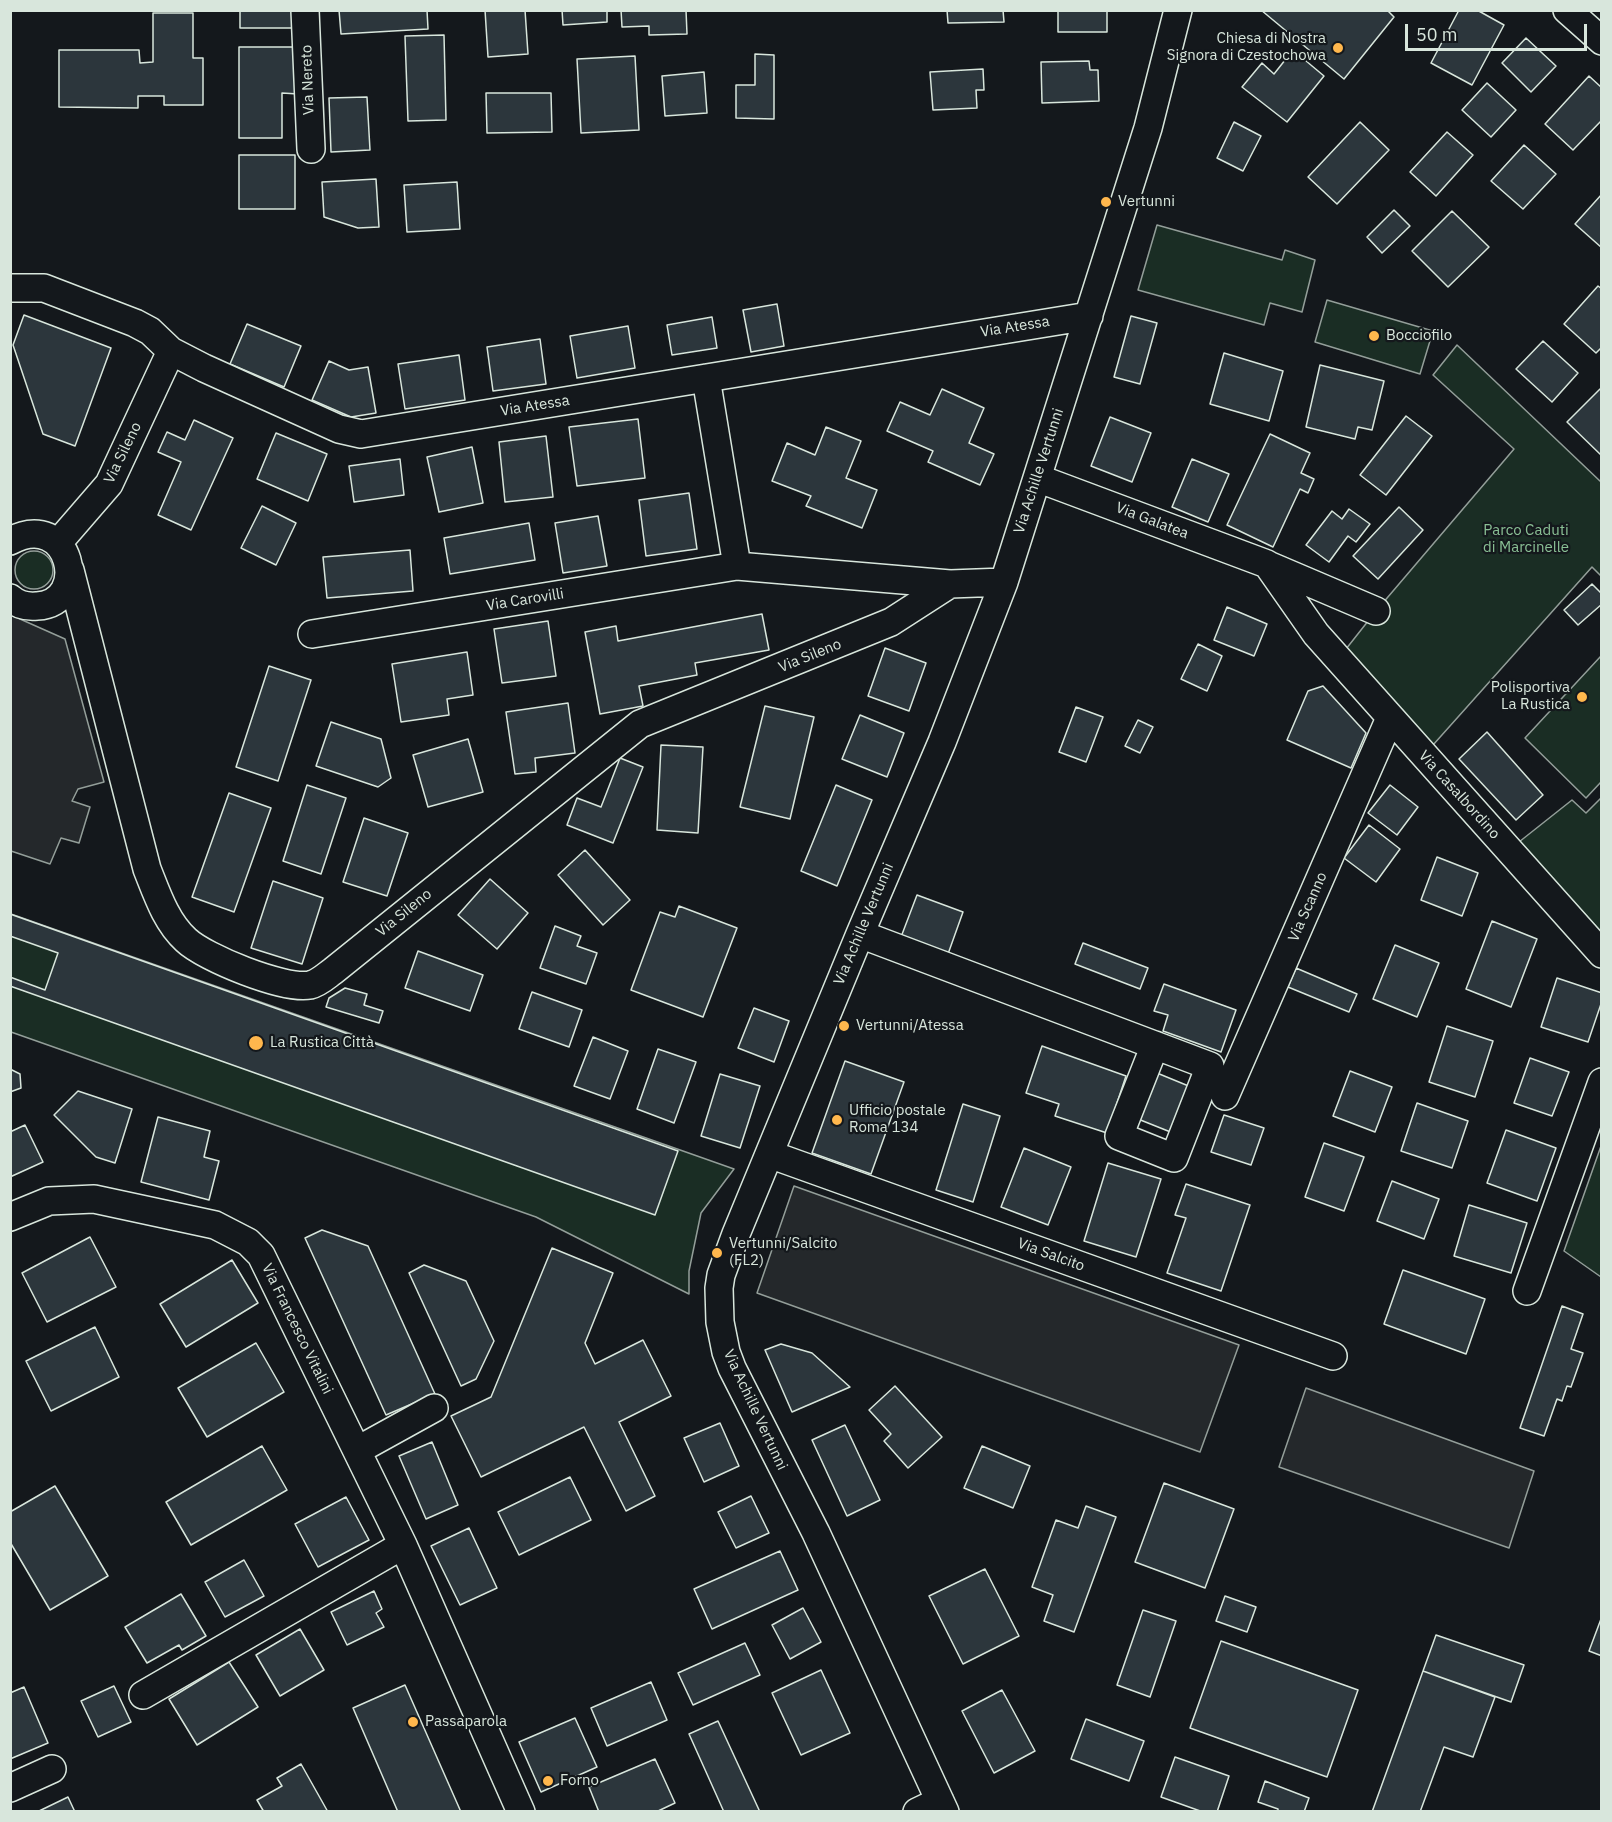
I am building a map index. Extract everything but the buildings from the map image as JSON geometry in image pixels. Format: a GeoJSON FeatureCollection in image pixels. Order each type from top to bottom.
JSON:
{"type":"FeatureCollection","features":[{"type":"Feature","properties":{"kind":"street","name":"Via Nereto"},"geometry":{"type":"LineString","coordinates":[[305,10],[311,149]]}},
{"type":"Feature","properties":{"kind":"street","name":"Via Achille Vertunni"},"geometry":{"type":"LineString","coordinates":[[934,1808],[816,1533],[732,1368],[726,1352],[719,1306],[721,1275],[860,934],[942,742],[1004,582],[1150,122],[1178,10]]}},
{"type":"Feature","properties":{"kind":"street"},"geometry":{"type":"LineString","coordinates":[[1567,10],[1602,41]]}},
{"type":"Feature","properties":{"kind":"street","name":"Via Atessa"},"geometry":{"type":"LineString","coordinates":[[10,288],[44,288],[115,315],[150,332],[171,351],[329,424],[361,434],[1089,316]]}},
{"type":"Feature","properties":{"kind":"street","name":"Via Sileno"},"geometry":{"type":"LineString","coordinates":[[171,351],[109,484],[51,539],[68,560],[147,868],[163,907],[187,941],[204,952],[267,978],[302,986],[314,984],[640,723],[891,622],[950,584]]}},
{"type":"Feature","properties":{"kind":"street"},"geometry":{"type":"LineString","coordinates":[[706,378],[737,566]]}},
{"type":"Feature","properties":{"kind":"street","name":"Via Galatea"},"geometry":{"type":"LineString","coordinates":[[1037,478],[1267,564],[1376,611]]}},
{"type":"Feature","properties":{"kind":"street"},"geometry":{"type":"LineString","coordinates":[[10,522],[51,539]]}},
{"type":"Feature","properties":{"kind":"street"},"geometry":{"type":"LineString","coordinates":[[10,541],[21,535],[33,533],[51,539]]}},
{"type":"Feature","properties":{"kind":"street","name":"Via Casalbordino"},"geometry":{"type":"LineString","coordinates":[[1267,564],[1317,634],[1602,954]]}},
{"type":"Feature","properties":{"kind":"street","name":"Via Carovilli"},"geometry":{"type":"LineString","coordinates":[[312,634],[737,566],[950,584],[1004,582]]}},
{"type":"Feature","properties":{"kind":"street"},"geometry":{"type":"LineString","coordinates":[[10,598],[27,606],[40,606],[52,602],[68,582],[70,570]]}},
{"type":"Feature","properties":{"kind":"street","name":"Via Scanno"},"geometry":{"type":"LineString","coordinates":[[1225,1096],[1390,718]]}},
{"type":"Feature","properties":{"kind":"street"},"geometry":{"type":"LineString","coordinates":[[860,934],[1155,1045]]}},
{"type":"Feature","properties":{"kind":"street"},"geometry":{"type":"LineString","coordinates":[[1527,1291],[1602,1082]]}},
{"type":"Feature","properties":{"kind":"street","name":"Via Salcito"},"geometry":{"type":"LineString","coordinates":[[769,1154],[1333,1356]]}},
{"type":"Feature","properties":{"kind":"street","name":"Via Francesco Vitalini"},"geometry":{"type":"LineString","coordinates":[[10,1217],[50,1201],[94,1198],[204,1222],[227,1230],[248,1242],[264,1260],[403,1545],[521,1812]]}},
{"type":"Feature","properties":{"kind":"street"},"geometry":{"type":"LineString","coordinates":[[358,1450],[434,1408]]}},
{"type":"Feature","properties":{"kind":"street"},"geometry":{"type":"LineString","coordinates":[[143,1695],[403,1545]]}},
{"type":"Feature","properties":{"kind":"street"},"geometry":{"type":"LineString","coordinates":[[10,1788],[52,1769]]}},
{"type":"Feature","properties":{"kind":"green space"},"geometry":{"type":"Polygon","coordinates":[[[1157,225],[1282,260],[1285,250],[1315,260],[1302,312],[1270,303],[1264,325],[1138,290],[1157,225]]]}},
{"type":"Feature","properties":{"kind":"green space","name":"Bocciofilo"},"geometry":{"type":"Polygon","coordinates":[[[1327,300],[1433,331],[1420,374],[1315,342],[1327,300]]]}},
{"type":"Feature","properties":{"kind":"green space","name":"Parco Caduti di Marcinelle"},"geometry":{"type":"Polygon","coordinates":[[[1457,345],[1601,482],[1601,576],[1592,567],[1433,745],[1346,649],[1514,449],[1433,375],[1457,345]]]}},
{"type":"Feature","properties":{"kind":"green space"},"geometry":{"type":"Polygon","coordinates":[[[34,551],[48,556],[53,570],[48,584],[34,589],[20,584],[15,570],[20,556],[34,551]]]}},
{"type":"Feature","properties":{"kind":"green space","name":"Polisportiva La Rustica"},"geometry":{"type":"Polygon","coordinates":[[[1601,656],[1601,782],[1586,798],[1525,738],[1601,656]]]}},
{"type":"Feature","properties":{"kind":"green space"},"geometry":{"type":"Polygon","coordinates":[[[1601,798],[1601,932],[1519,842],[1572,800],[1586,813],[1601,798]]]}},
{"type":"Feature","properties":{"kind":"green space"},"geometry":{"type":"Polygon","coordinates":[[[11,914],[734,1169],[701,1213],[689,1271],[689,1294],[536,1217],[11,1032],[11,914]]]}},
{"type":"Feature","properties":{"kind":"green space"},"geometry":{"type":"Polygon","coordinates":[[[1601,1146],[1601,1277],[1564,1251],[1601,1146]]]}},
{"type":"Feature","properties":{"kind":"shaded area"},"geometry":{"type":"Polygon","coordinates":[[[11,615],[65,639],[104,782],[78,789],[72,801],[90,807],[79,843],[61,838],[50,864],[11,851],[11,615]]]}},
{"type":"Feature","properties":{"kind":"shaded area"},"geometry":{"type":"Polygon","coordinates":[[[794,1186],[1239,1345],[1200,1452],[757,1293],[794,1186]]]}},
{"type":"Feature","properties":{"kind":"shaded area"},"geometry":{"type":"Polygon","coordinates":[[[1306,1388],[1534,1471],[1509,1548],[1279,1467],[1306,1388]]]}},
{"type":"Feature","properties":{"kind":"place","name":"Chiesa di Nostra Signora di Czestochowa"},"geometry":{"type":"Point","coordinates":[1338,48]}},
{"type":"Feature","properties":{"kind":"place","name":"Vertunni"},"geometry":{"type":"Point","coordinates":[1106,202]}},
{"type":"Feature","properties":{"kind":"place","name":"Bocciofilo"},"geometry":{"type":"Point","coordinates":[1374,336]}},
{"type":"Feature","properties":{"kind":"place","name":"Polisportiva La Rustica"},"geometry":{"type":"Point","coordinates":[1582,697]}},
{"type":"Feature","properties":{"kind":"place","name":"Vertunni/Atessa"},"geometry":{"type":"Point","coordinates":[844,1026]}},
{"type":"Feature","properties":{"kind":"place","name":"La Rustica Città"},"geometry":{"type":"Point","coordinates":[256,1043]}},
{"type":"Feature","properties":{"kind":"place","name":"Ufficio postale Roma 134"},"geometry":{"type":"Point","coordinates":[837,1120]}},
{"type":"Feature","properties":{"kind":"place","name":"Vertunni/Salcito (FL2)"},"geometry":{"type":"Point","coordinates":[717,1253]}},
{"type":"Feature","properties":{"kind":"place","name":"Passaparola"},"geometry":{"type":"Point","coordinates":[413,1722]}},
{"type":"Feature","properties":{"kind":"place","name":"Forno"},"geometry":{"type":"Point","coordinates":[548,1781]}}]}
